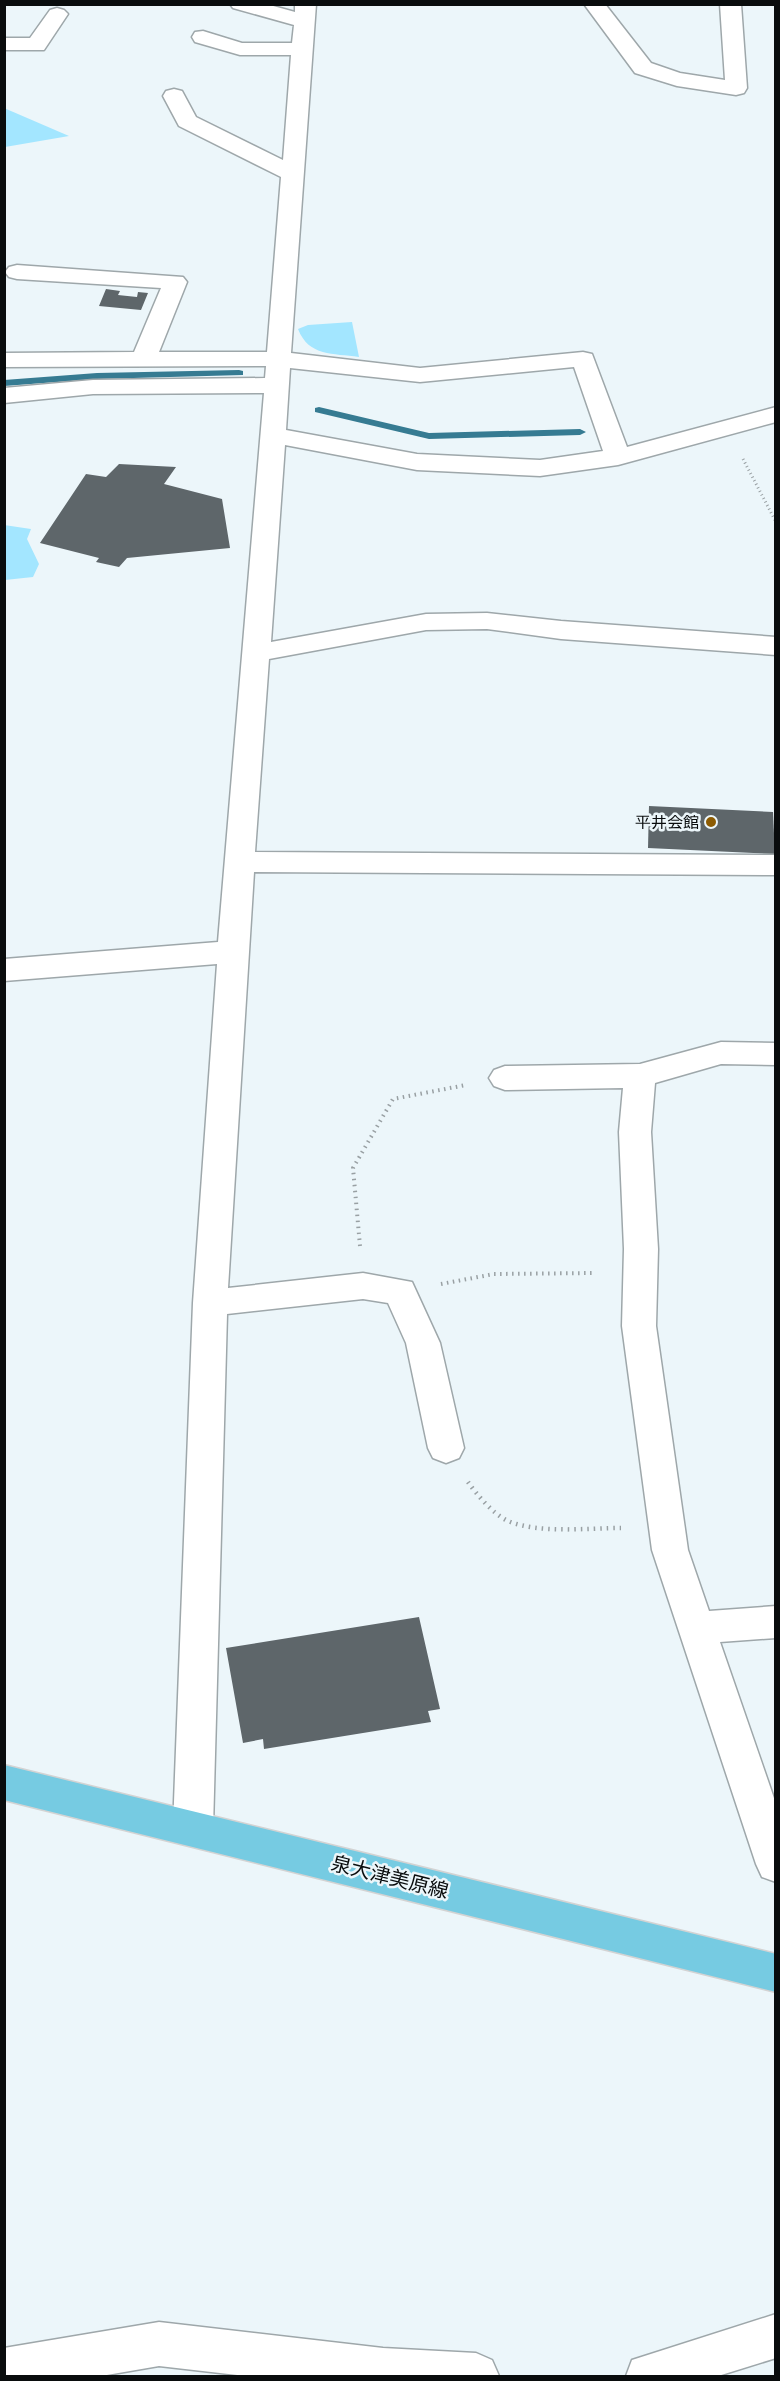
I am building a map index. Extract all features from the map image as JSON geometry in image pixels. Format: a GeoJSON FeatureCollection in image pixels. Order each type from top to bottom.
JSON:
{"type":"FeatureCollection","features":[{"type":"Feature","properties":{"kind":"main road","name":"泉大津美原線"},"geometry":{"type":"LineString","coordinates":[[4,1782],[776,1972]]}},
{"type":"Feature","properties":{"kind":"street"},"geometry":{"type":"LineString","coordinates":[[240,4],[305,25]]}},
{"type":"Feature","properties":{"kind":"street"},"geometry":{"type":"LineString","coordinates":[[594,4],[643,68],[677,79],[736,88],[730,4]]}},
{"type":"Feature","properties":{"kind":"street"},"geometry":{"type":"LineString","coordinates":[[4,44],[36,45],[57,14]]}},
{"type":"Feature","properties":{"kind":"street"},"geometry":{"type":"LineString","coordinates":[[203,37],[240,49],[305,25]]}},
{"type":"Feature","properties":{"kind":"street"},"geometry":{"type":"LineString","coordinates":[[193,1828],[210,1303],[233,952],[305,25]]}},
{"type":"Feature","properties":{"kind":"street"},"geometry":{"type":"LineString","coordinates":[[174,96],[188,121],[293,174]]}},
{"type":"Feature","properties":{"kind":"street"},"geometry":{"type":"LineString","coordinates":[[17,272],[175,282],[143,360]]}},
{"type":"Feature","properties":{"kind":"street"},"geometry":{"type":"LineString","coordinates":[[4,360],[143,360],[277,372],[420,375],[583,360],[618,457]]}},
{"type":"Feature","properties":{"kind":"street"},"geometry":{"type":"LineString","coordinates":[[4,396],[277,372]]}},
{"type":"Feature","properties":{"kind":"street"},"geometry":{"type":"LineString","coordinates":[[272,435],[417,462],[540,468],[618,457],[776,414]]}},
{"type":"Feature","properties":{"kind":"street"},"geometry":{"type":"LineString","coordinates":[[256,653],[436,622],[487,621],[561,630],[776,646]]}},
{"type":"Feature","properties":{"kind":"street"},"geometry":{"type":"LineString","coordinates":[[241,862],[776,865]]}},
{"type":"Feature","properties":{"kind":"street"},"geometry":{"type":"LineString","coordinates":[[4,970],[233,952]]}},
{"type":"Feature","properties":{"kind":"street"},"geometry":{"type":"LineString","coordinates":[[505,1078],[640,1076],[721,1053],[776,1053]]}},
{"type":"Feature","properties":{"kind":"street"},"geometry":{"type":"LineString","coordinates":[[640,1076],[635,1132],[641,1273],[639,1326],[670,1550],[776,1864]]}},
{"type":"Feature","properties":{"kind":"street"},"geometry":{"type":"LineString","coordinates":[[210,1303],[363,1286],[400,1291],[423,1342],[446,1448]]}},
{"type":"Feature","properties":{"kind":"street"},"geometry":{"type":"LineString","coordinates":[[695,1628],[776,1622]]}},
{"type":"Feature","properties":{"kind":"street"},"geometry":{"type":"LineString","coordinates":[[648,2376],[776,2336]]}},
{"type":"Feature","properties":{"kind":"street"},"geometry":{"type":"LineString","coordinates":[[4,2370],[159,2344],[222,2364],[476,2376]]}},
{"type":"Feature","properties":{"kind":"path"},"geometry":{"type":"LineString","coordinates":[[727,428],[776,522]]}},
{"type":"Feature","properties":{"kind":"path"},"geometry":{"type":"LineString","coordinates":[[363,1286],[353,1167],[393,1099],[505,1078]]}},
{"type":"Feature","properties":{"kind":"path"},"geometry":{"type":"LineString","coordinates":[[400,1291],[494,1274],[641,1273]]}},
{"type":"Feature","properties":{"kind":"path"},"geometry":{"type":"LineString","coordinates":[[446,1448],[472,1489],[507,1520],[544,1527],[667,1528]]}},
{"type":"Feature","properties":{"kind":"shaded area"},"geometry":{"type":"Polygon","coordinates":[[[4,108],[69,136],[5,147],[4,108]]]}},
{"type":"Feature","properties":{"kind":"shaded area"},"geometry":{"type":"Polygon","coordinates":[[[352,322],[359,357],[331,354],[315,349],[303,338],[298,329],[308,325],[352,322]]]}},
{"type":"Feature","properties":{"kind":"shaded area"},"geometry":{"type":"Polygon","coordinates":[[[4,525],[31,529],[27,539],[39,564],[33,577],[5,580],[4,525]]]}},
{"type":"Feature","properties":{"kind":"building"},"geometry":{"type":"Polygon","coordinates":[[[106,289],[120,291],[118,295],[137,297],[138,292],[148,293],[141,310],[99,306],[106,289]]]}},
{"type":"Feature","properties":{"kind":"building"},"geometry":{"type":"Polygon","coordinates":[[[119,464],[176,467],[164,484],[222,499],[230,548],[127,558],[119,567],[96,562],[99,558],[40,543],[86,474],[106,477],[119,464]]]}},
{"type":"Feature","properties":{"kind":"building","name":"平井会館"},"geometry":{"type":"Polygon","coordinates":[[[649,806],[773,812],[775,854],[648,848],[649,806]]]}},
{"type":"Feature","properties":{"kind":"building"},"geometry":{"type":"Polygon","coordinates":[[[419,1617],[440,1709],[428,1711],[431,1722],[264,1749],[263,1739],[243,1743],[226,1648],[419,1617]]]}},
{"type":"Feature","properties":{"kind":"waterway"},"geometry":{"type":"LineString","coordinates":[[4,383],[97,376],[239,373]]}},
{"type":"Feature","properties":{"kind":"waterway"},"geometry":{"type":"LineString","coordinates":[[319,410],[429,436],[580,432]]}},
{"type":"Feature","properties":{"kind":"place","name":"平井会館"},"geometry":{"type":"Point","coordinates":[711,822]}}]}
